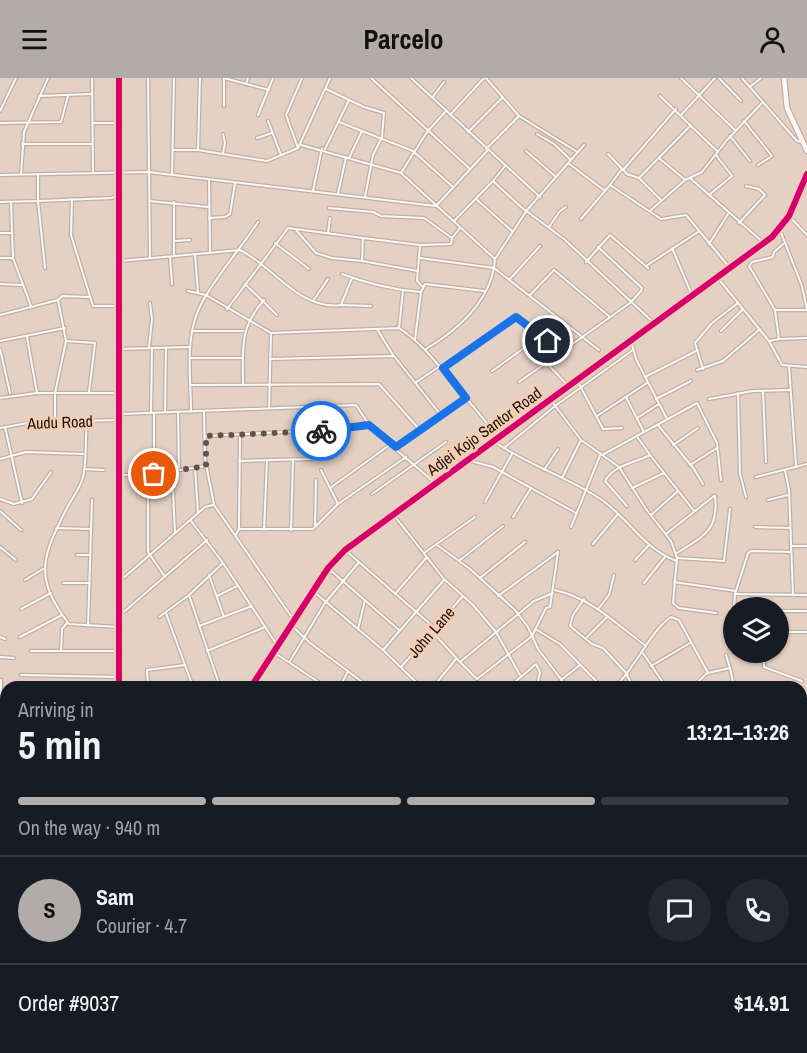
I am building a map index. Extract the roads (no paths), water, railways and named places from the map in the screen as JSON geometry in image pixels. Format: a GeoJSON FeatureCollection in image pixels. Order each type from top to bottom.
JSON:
{"type":"FeatureCollection","features":[{"type":"Feature","properties":{"kind":"street"},"geometry":{"type":"LineString","coordinates":[[0,111],[16,78]]}},
{"type":"Feature","properties":{"kind":"street"},"geometry":{"type":"LineString","coordinates":[[21,174],[22,144],[27,123],[48,78]]}},
{"type":"Feature","properties":{"kind":"street"},"geometry":{"type":"LineString","coordinates":[[92,78],[93,172]]}},
{"type":"Feature","properties":{"kind":"street"},"geometry":{"type":"LineString","coordinates":[[118,681],[121,580],[119,78]]}},
{"type":"Feature","properties":{"kind":"street"},"geometry":{"type":"LineString","coordinates":[[148,78],[150,258]]}},
{"type":"Feature","properties":{"kind":"street"},"geometry":{"type":"LineString","coordinates":[[172,174],[174,78]]}},
{"type":"Feature","properties":{"kind":"street"},"geometry":{"type":"LineString","coordinates":[[198,150],[200,78]]}},
{"type":"Feature","properties":{"kind":"street"},"geometry":{"type":"LineString","coordinates":[[224,106],[224,78],[269,90]]}},
{"type":"Feature","properties":{"kind":"street"},"geometry":{"type":"LineString","coordinates":[[246,84],[248,78]]}},
{"type":"Feature","properties":{"kind":"street"},"geometry":{"type":"LineString","coordinates":[[258,115],[273,78]]}},
{"type":"Feature","properties":{"kind":"street"},"geometry":{"type":"LineString","coordinates":[[298,148],[286,114],[302,78]]}},
{"type":"Feature","properties":{"kind":"street"},"geometry":{"type":"LineString","coordinates":[[173,150],[198,150],[267,161],[298,148],[329,78]]}},
{"type":"Feature","properties":{"kind":"street"},"geometry":{"type":"LineString","coordinates":[[371,78],[430,129],[470,169]]}},
{"type":"Feature","properties":{"kind":"street"},"geometry":{"type":"LineString","coordinates":[[450,115],[485,78],[519,116],[577,152]]}},
{"type":"Feature","properties":{"kind":"street"},"geometry":{"type":"LineString","coordinates":[[681,78],[735,130]]}},
{"type":"Feature","properties":{"kind":"street"},"geometry":{"type":"LineString","coordinates":[[706,78],[710,83]]}},
{"type":"Feature","properties":{"kind":"street"},"geometry":{"type":"LineString","coordinates":[[681,115],[717,78],[741,100]]}},
{"type":"Feature","properties":{"kind":"street"},"geometry":{"type":"LineString","coordinates":[[742,78],[797,141],[802,142]]}},
{"type":"Feature","properties":{"kind":"street"},"geometry":{"type":"LineString","coordinates":[[751,86],[761,78]]}},
{"type":"Feature","properties":{"kind":"street"},"geometry":{"type":"LineString","coordinates":[[784,78],[787,108],[807,152]]}},
{"type":"Feature","properties":{"kind":"street"},"geometry":{"type":"LineString","coordinates":[[414,79],[487,150],[540,197]]}},
{"type":"Feature","properties":{"kind":"street"},"geometry":{"type":"LineString","coordinates":[[432,98],[444,82]]}},
{"type":"Feature","properties":{"kind":"street"},"geometry":{"type":"LineString","coordinates":[[325,89],[384,113],[382,138],[371,164],[365,197]]}},
{"type":"Feature","properties":{"kind":"street"},"geometry":{"type":"LineString","coordinates":[[39,96],[92,94]]}},
{"type":"Feature","properties":{"kind":"street"},"geometry":{"type":"LineString","coordinates":[[0,123],[61,122],[68,96]]}},
{"type":"Feature","properties":{"kind":"street"},"geometry":{"type":"LineString","coordinates":[[660,96],[718,152]]}},
{"type":"Feature","properties":{"kind":"street"},"geometry":{"type":"LineString","coordinates":[[468,132],[502,98]]}},
{"type":"Feature","properties":{"kind":"street"},"geometry":{"type":"LineString","coordinates":[[313,191],[323,149],[350,100]]}},
{"type":"Feature","properties":{"kind":"street"},"geometry":{"type":"LineString","coordinates":[[651,210],[685,180],[702,172],[735,130],[764,102]]}},
{"type":"Feature","properties":{"kind":"street"},"geometry":{"type":"LineString","coordinates":[[581,219],[676,109]]}},
{"type":"Feature","properties":{"kind":"street"},"geometry":{"type":"LineString","coordinates":[[401,173],[413,151],[446,111]]}},
{"type":"Feature","properties":{"kind":"street"},"geometry":{"type":"LineString","coordinates":[[436,206],[519,116]]}},
{"type":"Feature","properties":{"kind":"street"},"geometry":{"type":"LineString","coordinates":[[268,121],[281,154]]}},
{"type":"Feature","properties":{"kind":"street"},"geometry":{"type":"LineString","coordinates":[[744,121],[772,156],[758,165]]}},
{"type":"Feature","properties":{"kind":"street"},"geometry":{"type":"LineString","coordinates":[[339,122],[413,151],[453,187]]}},
{"type":"Feature","properties":{"kind":"street"},"geometry":{"type":"LineString","coordinates":[[92,123],[119,123]]}},
{"type":"Feature","properties":{"kind":"street"},"geometry":{"type":"LineString","coordinates":[[639,178],[691,125]]}},
{"type":"Feature","properties":{"kind":"street"},"geometry":{"type":"LineString","coordinates":[[338,194],[347,158],[362,130]]}},
{"type":"Feature","properties":{"kind":"street"},"geometry":{"type":"LineString","coordinates":[[257,138],[272,132]]}},
{"type":"Feature","properties":{"kind":"street"},"geometry":{"type":"LineString","coordinates":[[223,134],[225,143],[223,153]]}},
{"type":"Feature","properties":{"kind":"street"},"geometry":{"type":"LineString","coordinates":[[537,134],[554,144],[605,191]]}},
{"type":"Feature","properties":{"kind":"street"},"geometry":{"type":"LineString","coordinates":[[730,136],[750,161]]}},
{"type":"Feature","properties":{"kind":"street"},"geometry":{"type":"LineString","coordinates":[[22,144],[92,144]]}},
{"type":"Feature","properties":{"kind":"street"},"geometry":{"type":"LineString","coordinates":[[301,145],[323,149],[401,173],[495,259]]}},
{"type":"Feature","properties":{"kind":"street"},"geometry":{"type":"LineString","coordinates":[[426,350],[465,321],[484,291],[494,268],[495,259],[512,231],[527,210],[584,145]]}},
{"type":"Feature","properties":{"kind":"street"},"geometry":{"type":"LineString","coordinates":[[526,151],[556,177]]}},
{"type":"Feature","properties":{"kind":"street"},"geometry":{"type":"LineString","coordinates":[[608,153],[623,170],[639,178],[661,200]]}},
{"type":"Feature","properties":{"kind":"street"},"geometry":{"type":"LineString","coordinates":[[709,195],[732,177],[716,155]]}},
{"type":"Feature","properties":{"kind":"street"},"geometry":{"type":"LineString","coordinates":[[659,158],[685,180]]}},
{"type":"Feature","properties":{"kind":"street"},"geometry":{"type":"LineString","coordinates":[[454,222],[505,166]]}},
{"type":"Feature","properties":{"kind":"street"},"geometry":{"type":"LineString","coordinates":[[0,175],[120,170],[172,174],[209,181],[436,206]]}},
{"type":"Feature","properties":{"kind":"street"},"geometry":{"type":"LineString","coordinates":[[38,174],[38,201],[45,268]]}},
{"type":"Feature","properties":{"kind":"street","name":"Adjei Kojo Santor Road"},"geometry":{"type":"LineString","coordinates":[[255,681],[328,568],[345,550],[780,230],[789,216],[807,174]]}},
{"type":"Feature","properties":{"kind":"street"},"geometry":{"type":"LineString","coordinates":[[690,178],[728,214],[764,243]]}},
{"type":"Feature","properties":{"kind":"street"},"geometry":{"type":"LineString","coordinates":[[209,181],[210,252]]}},
{"type":"Feature","properties":{"kind":"street"},"geometry":{"type":"LineString","coordinates":[[493,181],[549,227],[654,323]]}},
{"type":"Feature","properties":{"kind":"street"},"geometry":{"type":"LineString","coordinates":[[209,218],[225,217],[230,214],[236,183]]}},
{"type":"Feature","properties":{"kind":"street"},"geometry":{"type":"LineString","coordinates":[[610,185],[664,219],[686,215],[730,268]]}},
{"type":"Feature","properties":{"kind":"street"},"geometry":{"type":"LineString","coordinates":[[739,223],[765,195],[759,189],[746,186]]}},
{"type":"Feature","properties":{"kind":"street"},"geometry":{"type":"LineString","coordinates":[[0,202],[112,198],[120,194]]}},
{"type":"Feature","properties":{"kind":"street"},"geometry":{"type":"LineString","coordinates":[[112,198],[120,205]]}},
{"type":"Feature","properties":{"kind":"street"},"geometry":{"type":"LineString","coordinates":[[72,199],[71,235],[93,306],[120,306]]}},
{"type":"Feature","properties":{"kind":"street"},"geometry":{"type":"LineString","coordinates":[[476,199],[512,231]]}},
{"type":"Feature","properties":{"kind":"street"},"geometry":{"type":"LineString","coordinates":[[148,201],[174,202],[209,208]]}},
{"type":"Feature","properties":{"kind":"street"},"geometry":{"type":"LineString","coordinates":[[11,202],[13,258],[31,306]]}},
{"type":"Feature","properties":{"kind":"street"},"geometry":{"type":"LineString","coordinates":[[174,202],[174,256]]}},
{"type":"Feature","properties":{"kind":"street"},"geometry":{"type":"LineString","coordinates":[[549,227],[560,211],[566,207]]}},
{"type":"Feature","properties":{"kind":"street"},"geometry":{"type":"LineString","coordinates":[[330,208],[373,212],[381,216],[424,218],[452,238]]}},
{"type":"Feature","properties":{"kind":"street"},"geometry":{"type":"LineString","coordinates":[[709,244],[728,214]]}},
{"type":"Feature","properties":{"kind":"street"},"geometry":{"type":"LineString","coordinates":[[789,216],[807,235]]}},
{"type":"Feature","properties":{"kind":"street"},"geometry":{"type":"LineString","coordinates":[[328,233],[330,218]]}},
{"type":"Feature","properties":{"kind":"street"},"geometry":{"type":"LineString","coordinates":[[190,412],[190,347],[195,316],[206,295],[258,222]]}},
{"type":"Feature","properties":{"kind":"street"},"geometry":{"type":"LineString","coordinates":[[226,309],[284,230],[294,229],[443,246],[451,244],[452,238],[460,228]]}},
{"type":"Feature","properties":{"kind":"street"},"geometry":{"type":"LineString","coordinates":[[294,229],[306,239],[316,253],[332,258],[362,261],[418,272]]}},
{"type":"Feature","properties":{"kind":"street"},"geometry":{"type":"LineString","coordinates":[[775,310],[807,309],[802,286],[783,244],[780,230]]}},
{"type":"Feature","properties":{"kind":"street"},"geometry":{"type":"LineString","coordinates":[[586,262],[610,235],[647,267],[672,247],[698,232]]}},
{"type":"Feature","properties":{"kind":"street"},"geometry":{"type":"LineString","coordinates":[[0,233],[11,233]]}},
{"type":"Feature","properties":{"kind":"street"},"geometry":{"type":"LineString","coordinates":[[362,261],[363,238]]}},
{"type":"Feature","properties":{"kind":"street"},"geometry":{"type":"LineString","coordinates":[[174,241],[190,240]]}},
{"type":"Feature","properties":{"kind":"street"},"geometry":{"type":"LineString","coordinates":[[275,243],[309,269]]}},
{"type":"Feature","properties":{"kind":"street"},"geometry":{"type":"LineString","coordinates":[[779,339],[775,310],[748,266],[752,262],[773,257],[774,252],[783,244]]}},
{"type":"Feature","properties":{"kind":"street"},"geometry":{"type":"LineString","coordinates":[[420,245],[418,283],[422,286],[484,291]]}},
{"type":"Feature","properties":{"kind":"street"},"geometry":{"type":"LineString","coordinates":[[510,279],[540,246]]}},
{"type":"Feature","properties":{"kind":"street"},"geometry":{"type":"LineString","coordinates":[[519,382],[559,351],[630,303],[642,288],[598,247]]}},
{"type":"Feature","properties":{"kind":"street"},"geometry":{"type":"LineString","coordinates":[[672,247],[692,295]]}},
{"type":"Feature","properties":{"kind":"street"},"geometry":{"type":"LineString","coordinates":[[120,261],[239,251],[313,301],[371,306]]}},
{"type":"Feature","properties":{"kind":"street"},"geometry":{"type":"LineString","coordinates":[[195,254],[198,293]]}},
{"type":"Feature","properties":{"kind":"street"},"geometry":{"type":"LineString","coordinates":[[169,256],[172,284]]}},
{"type":"Feature","properties":{"kind":"street"},"geometry":{"type":"LineString","coordinates":[[0,258],[13,258]]}},
{"type":"Feature","properties":{"kind":"street"},"geometry":{"type":"LineString","coordinates":[[420,258],[494,268],[599,350]]}},
{"type":"Feature","properties":{"kind":"street"},"geometry":{"type":"LineString","coordinates":[[530,295],[554,270],[610,317]]}},
{"type":"Feature","properties":{"kind":"street"},"geometry":{"type":"LineString","coordinates":[[342,274],[370,282],[378,287],[421,292]]}},
{"type":"Feature","properties":{"kind":"street"},"geometry":{"type":"LineString","coordinates":[[717,277],[769,341],[782,364],[807,367]]}},
{"type":"Feature","properties":{"kind":"street"},"geometry":{"type":"LineString","coordinates":[[341,305],[352,278]]}},
{"type":"Feature","properties":{"kind":"street"},"geometry":{"type":"LineString","coordinates":[[313,301],[327,279]]}},
{"type":"Feature","properties":{"kind":"street"},"geometry":{"type":"LineString","coordinates":[[0,284],[22,285]]}},
{"type":"Feature","properties":{"kind":"street"},"geometry":{"type":"LineString","coordinates":[[245,284],[278,315]]}},
{"type":"Feature","properties":{"kind":"street"},"geometry":{"type":"LineString","coordinates":[[415,339],[422,286]]}},
{"type":"Feature","properties":{"kind":"street"},"geometry":{"type":"LineString","coordinates":[[399,328],[403,290]]}},
{"type":"Feature","properties":{"kind":"street"},"geometry":{"type":"LineString","coordinates":[[188,291],[206,295],[226,309],[271,333],[399,328],[415,339],[442,367],[466,398],[483,415],[495,440],[504,448],[599,498],[665,557],[677,560],[724,561],[730,509]]}},
{"type":"Feature","properties":{"kind":"street"},"geometry":{"type":"LineString","coordinates":[[0,315],[58,300],[62,296],[89,297]]}},
{"type":"Feature","properties":{"kind":"street"},"geometry":{"type":"LineString","coordinates":[[55,422],[54,393],[66,341],[66,328],[58,300]]}},
{"type":"Feature","properties":{"kind":"street"},"geometry":{"type":"LineString","coordinates":[[243,384],[244,331],[247,321],[264,300]]}},
{"type":"Feature","properties":{"kind":"street"},"geometry":{"type":"LineString","coordinates":[[150,303],[154,474]]}},
{"type":"Feature","properties":{"kind":"street"},"geometry":{"type":"LineString","coordinates":[[703,369],[695,343],[712,323],[738,303]]}},
{"type":"Feature","properties":{"kind":"street"},"geometry":{"type":"LineString","coordinates":[[722,331],[743,309]]}},
{"type":"Feature","properties":{"kind":"street"},"geometry":{"type":"LineString","coordinates":[[415,383],[514,318],[519,318],[559,351]]}},
{"type":"Feature","properties":{"kind":"street"},"geometry":{"type":"LineString","coordinates":[[0,341],[66,328]]}},
{"type":"Feature","properties":{"kind":"street"},"geometry":{"type":"LineString","coordinates":[[377,329],[394,356],[440,414]]}},
{"type":"Feature","properties":{"kind":"street"},"geometry":{"type":"LineString","coordinates":[[698,370],[723,361],[760,329]]}},
{"type":"Feature","properties":{"kind":"street"},"geometry":{"type":"LineString","coordinates":[[192,331],[244,331]]}},
{"type":"Feature","properties":{"kind":"street"},"geometry":{"type":"LineString","coordinates":[[270,408],[271,333]]}},
{"type":"Feature","properties":{"kind":"street"},"geometry":{"type":"LineString","coordinates":[[492,371],[541,336]]}},
{"type":"Feature","properties":{"kind":"street"},"geometry":{"type":"LineString","coordinates":[[27,337],[37,393]]}},
{"type":"Feature","properties":{"kind":"street"},"geometry":{"type":"LineString","coordinates":[[769,341],[807,338]]}},
{"type":"Feature","properties":{"kind":"street"},"geometry":{"type":"LineString","coordinates":[[66,341],[95,343],[89,392]]}},
{"type":"Feature","properties":{"kind":"street"},"geometry":{"type":"LineString","coordinates":[[631,341],[645,378],[668,419]]}},
{"type":"Feature","properties":{"kind":"street"},"geometry":{"type":"LineString","coordinates":[[119,349],[190,347]]}},
{"type":"Feature","properties":{"kind":"street"},"geometry":{"type":"LineString","coordinates":[[165,412],[166,348]]}},
{"type":"Feature","properties":{"kind":"street"},"geometry":{"type":"LineString","coordinates":[[0,349],[10,395]]}},
{"type":"Feature","properties":{"kind":"street"},"geometry":{"type":"LineString","coordinates":[[504,448],[555,406],[633,350]]}},
{"type":"Feature","properties":{"kind":"street"},"geometry":{"type":"LineString","coordinates":[[645,378],[698,350]]}},
{"type":"Feature","properties":{"kind":"street"},"geometry":{"type":"LineString","coordinates":[[270,359],[394,356]]}},
{"type":"Feature","properties":{"kind":"street"},"geometry":{"type":"LineString","coordinates":[[190,358],[243,358]]}},
{"type":"Feature","properties":{"kind":"street"},"geometry":{"type":"LineString","coordinates":[[546,362],[568,386]]}},
{"type":"Feature","properties":{"kind":"street"},"geometry":{"type":"LineString","coordinates":[[789,366],[796,466]]}},
{"type":"Feature","properties":{"kind":"street"},"geometry":{"type":"LineString","coordinates":[[576,379],[603,429],[618,426],[622,428]]}},
{"type":"Feature","properties":{"kind":"street"},"geometry":{"type":"LineString","coordinates":[[656,399],[691,381]]}},
{"type":"Feature","properties":{"kind":"street"},"geometry":{"type":"LineString","coordinates":[[597,416],[647,382]]}},
{"type":"Feature","properties":{"kind":"street"},"geometry":{"type":"LineString","coordinates":[[191,385],[379,384],[419,429]]}},
{"type":"Feature","properties":{"kind":"street"},"geometry":{"type":"LineString","coordinates":[[709,399],[738,393],[790,390]]}},
{"type":"Feature","properties":{"kind":"street"},"geometry":{"type":"LineString","coordinates":[[763,391],[766,462]]}},
{"type":"Feature","properties":{"kind":"street"},"geometry":{"type":"LineString","coordinates":[[0,398],[37,393],[120,393]]}},
{"type":"Feature","properties":{"kind":"street"},"geometry":{"type":"LineString","coordinates":[[738,393],[740,474],[746,497]]}},
{"type":"Feature","properties":{"kind":"street"},"geometry":{"type":"LineString","coordinates":[[626,397],[644,433]]}},
{"type":"Feature","properties":{"kind":"street"},"geometry":{"type":"LineString","coordinates":[[396,447],[440,414],[466,398]]}},
{"type":"Feature","properties":{"kind":"street"},"geometry":{"type":"LineString","coordinates":[[550,399],[581,440],[603,453],[619,467],[666,534],[677,553],[672,598],[676,607],[716,613]]}},
{"type":"Feature","properties":{"kind":"street"},"geometry":{"type":"LineString","coordinates":[[571,527],[584,490],[603,453],[638,438],[697,403],[704,419],[709,423],[717,448],[722,480]]}},
{"type":"Feature","properties":{"kind":"street"},"geometry":{"type":"LineString","coordinates":[[637,418],[659,404]]}},
{"type":"Feature","properties":{"kind":"street"},"geometry":{"type":"LineString","coordinates":[[120,414],[356,405],[369,425],[435,483]]}},
{"type":"Feature","properties":{"kind":"street"},"geometry":{"type":"LineString","coordinates":[[178,412],[179,470]]}},
{"type":"Feature","properties":{"kind":"street"},"geometry":{"type":"LineString","coordinates":[[204,412],[206,466],[214,505],[292,622],[305,637],[361,681]]}},
{"type":"Feature","properties":{"kind":"street","name":"Audu Road"},"geometry":{"type":"LineString","coordinates":[[0,428],[55,422],[119,420]]}},
{"type":"Feature","properties":{"kind":"street"},"geometry":{"type":"LineString","coordinates":[[87,421],[83,478],[57,528],[45,556],[43,569],[51,593],[68,622],[72,625],[119,627]]}},
{"type":"Feature","properties":{"kind":"street"},"geometry":{"type":"LineString","coordinates":[[206,436],[346,429],[369,425]]}},
{"type":"Feature","properties":{"kind":"street"},"geometry":{"type":"LineString","coordinates":[[658,425],[703,484]]}},
{"type":"Feature","properties":{"kind":"street"},"geometry":{"type":"LineString","coordinates":[[5,426],[22,503]]}},
{"type":"Feature","properties":{"kind":"street"},"geometry":{"type":"LineString","coordinates":[[673,445],[698,428]]}},
{"type":"Feature","properties":{"kind":"street"},"geometry":{"type":"LineString","coordinates":[[235,536],[239,529],[240,435]]}},
{"type":"Feature","properties":{"kind":"street"},"geometry":{"type":"LineString","coordinates":[[638,438],[694,512]]}},
{"type":"Feature","properties":{"kind":"street"},"geometry":{"type":"LineString","coordinates":[[562,479],[581,440]]}},
{"type":"Feature","properties":{"kind":"street"},"geometry":{"type":"LineString","coordinates":[[372,494],[446,442]]}},
{"type":"Feature","properties":{"kind":"street"},"geometry":{"type":"LineString","coordinates":[[330,488],[391,444]]}},
{"type":"Feature","properties":{"kind":"street"},"geometry":{"type":"LineString","coordinates":[[690,465],[717,448]]}},
{"type":"Feature","properties":{"kind":"street"},"geometry":{"type":"LineString","coordinates":[[544,470],[558,450]]}},
{"type":"Feature","properties":{"kind":"street"},"geometry":{"type":"LineString","coordinates":[[0,459],[13,454],[40,452],[84,454]]}},
{"type":"Feature","properties":{"kind":"street"},"geometry":{"type":"LineString","coordinates":[[473,454],[477,461]]}},
{"type":"Feature","properties":{"kind":"street"},"geometry":{"type":"LineString","coordinates":[[484,502],[512,454]]}},
{"type":"Feature","properties":{"kind":"street"},"geometry":{"type":"LineString","coordinates":[[627,506],[605,481],[619,467],[650,455]]}},
{"type":"Feature","properties":{"kind":"street"},"geometry":{"type":"LineString","coordinates":[[239,529],[291,530],[315,527],[338,504],[406,456]]}},
{"type":"Feature","properties":{"kind":"street"},"geometry":{"type":"LineString","coordinates":[[291,530],[293,459]]}},
{"type":"Feature","properties":{"kind":"street"},"geometry":{"type":"LineString","coordinates":[[239,461],[312,459]]}},
{"type":"Feature","properties":{"kind":"street"},"geometry":{"type":"LineString","coordinates":[[264,530],[267,460]]}},
{"type":"Feature","properties":{"kind":"street"},"geometry":{"type":"LineString","coordinates":[[466,460],[477,461],[503,472],[576,513]]}},
{"type":"Feature","properties":{"kind":"street"},"geometry":{"type":"LineString","coordinates":[[756,477],[807,464]]}},
{"type":"Feature","properties":{"kind":"street"},"geometry":{"type":"LineString","coordinates":[[119,475],[148,475],[206,466]]}},
{"type":"Feature","properties":{"kind":"street"},"geometry":{"type":"LineString","coordinates":[[195,468],[198,513]]}},
{"type":"Feature","properties":{"kind":"street"},"geometry":{"type":"LineString","coordinates":[[84,469],[104,470]]}},
{"type":"Feature","properties":{"kind":"street"},"geometry":{"type":"LineString","coordinates":[[321,470],[338,504]]}},
{"type":"Feature","properties":{"kind":"street"},"geometry":{"type":"LineString","coordinates":[[172,471],[175,533]]}},
{"type":"Feature","properties":{"kind":"street"},"geometry":{"type":"LineString","coordinates":[[785,471],[789,495],[793,595]]}},
{"type":"Feature","properties":{"kind":"street"},"geometry":{"type":"LineString","coordinates":[[0,499],[22,503],[32,499],[51,472]]}},
{"type":"Feature","properties":{"kind":"street"},"geometry":{"type":"LineString","coordinates":[[632,488],[664,473]]}},
{"type":"Feature","properties":{"kind":"street"},"geometry":{"type":"LineString","coordinates":[[148,475],[147,546],[150,557],[165,577]]}},
{"type":"Feature","properties":{"kind":"street"},"geometry":{"type":"LineString","coordinates":[[315,527],[316,480]]}},
{"type":"Feature","properties":{"kind":"street"},"geometry":{"type":"LineString","coordinates":[[513,517],[531,488]]}},
{"type":"Feature","properties":{"kind":"street"},"geometry":{"type":"LineString","coordinates":[[651,515],[678,491]]}},
{"type":"Feature","properties":{"kind":"street"},"geometry":{"type":"LineString","coordinates":[[768,500],[789,495]]}},
{"type":"Feature","properties":{"kind":"street"},"geometry":{"type":"LineString","coordinates":[[666,534],[715,496],[715,517],[712,529],[677,553]]}},
{"type":"Feature","properties":{"kind":"street"},"geometry":{"type":"LineString","coordinates":[[88,626],[92,500]]}},
{"type":"Feature","properties":{"kind":"street"},"geometry":{"type":"LineString","coordinates":[[121,580],[198,513],[214,505]]}},
{"type":"Feature","properties":{"kind":"street"},"geometry":{"type":"LineString","coordinates":[[0,511],[21,530]]}},
{"type":"Feature","properties":{"kind":"street"},"geometry":{"type":"LineString","coordinates":[[393,514],[444,579],[496,632],[520,675]]}},
{"type":"Feature","properties":{"kind":"street"},"geometry":{"type":"LineString","coordinates":[[593,544],[618,514]]}},
{"type":"Feature","properties":{"kind":"street"},"geometry":{"type":"LineString","coordinates":[[424,553],[475,517]]}},
{"type":"Feature","properties":{"kind":"street"},"geometry":{"type":"LineString","coordinates":[[190,521],[207,540],[277,645]]}},
{"type":"Feature","properties":{"kind":"street"},"geometry":{"type":"LineString","coordinates":[[460,561],[503,526]]}},
{"type":"Feature","properties":{"kind":"street"},"geometry":{"type":"LineString","coordinates":[[755,527],[790,528]]}},
{"type":"Feature","properties":{"kind":"street"},"geometry":{"type":"LineString","coordinates":[[57,528],[92,529]]}},
{"type":"Feature","properties":{"kind":"street"},"geometry":{"type":"LineString","coordinates":[[119,616],[207,540]]}},
{"type":"Feature","properties":{"kind":"street"},"geometry":{"type":"LineString","coordinates":[[480,578],[525,542]]}},
{"type":"Feature","properties":{"kind":"street"},"geometry":{"type":"LineString","coordinates":[[635,560],[650,544]]}},
{"type":"Feature","properties":{"kind":"street"},"geometry":{"type":"LineString","coordinates":[[437,545],[480,578],[518,614],[538,649],[561,680],[580,665]]}},
{"type":"Feature","properties":{"kind":"street"},"geometry":{"type":"LineString","coordinates":[[791,546],[807,546]]}},
{"type":"Feature","properties":{"kind":"street"},"geometry":{"type":"LineString","coordinates":[[0,547],[16,560]]}},
{"type":"Feature","properties":{"kind":"street"},"geometry":{"type":"LineString","coordinates":[[345,550],[435,628],[437,637],[477,679],[532,636],[536,630],[546,609],[550,607],[558,552],[498,596]]}},
{"type":"Feature","properties":{"kind":"street"},"geometry":{"type":"LineString","coordinates":[[735,597],[751,551],[791,552]]}},
{"type":"Feature","properties":{"kind":"street"},"geometry":{"type":"LineString","coordinates":[[77,555],[90,555]]}},
{"type":"Feature","properties":{"kind":"street"},"geometry":{"type":"LineString","coordinates":[[395,594],[427,557]]}},
{"type":"Feature","properties":{"kind":"street"},"geometry":{"type":"LineString","coordinates":[[644,583],[665,557]]}},
{"type":"Feature","properties":{"kind":"street"},"geometry":{"type":"LineString","coordinates":[[290,661],[325,603],[359,562]]}},
{"type":"Feature","properties":{"kind":"street"},"geometry":{"type":"LineString","coordinates":[[159,616],[189,595],[223,563]]}},
{"type":"Feature","properties":{"kind":"street"},"geometry":{"type":"LineString","coordinates":[[328,568],[399,630]]}},
{"type":"Feature","properties":{"kind":"street"},"geometry":{"type":"LineString","coordinates":[[25,580],[43,569]]}},
{"type":"Feature","properties":{"kind":"street"},"geometry":{"type":"LineString","coordinates":[[209,575],[224,617]]}},
{"type":"Feature","properties":{"kind":"street"},"geometry":{"type":"LineString","coordinates":[[599,608],[609,595],[614,575]]}},
{"type":"Feature","properties":{"kind":"street"},"geometry":{"type":"LineString","coordinates":[[383,650],[414,611],[444,579]]}},
{"type":"Feature","properties":{"kind":"street"},"geometry":{"type":"LineString","coordinates":[[674,582],[735,592],[807,595]]}},
{"type":"Feature","properties":{"kind":"street"},"geometry":{"type":"LineString","coordinates":[[63,583],[90,583]]}},
{"type":"Feature","properties":{"kind":"street"},"geometry":{"type":"LineString","coordinates":[[217,596],[237,586]]}},
{"type":"Feature","properties":{"kind":"street"},"geometry":{"type":"LineString","coordinates":[[313,591],[383,650],[415,681]]}},
{"type":"Feature","properties":{"kind":"street"},"geometry":{"type":"LineString","coordinates":[[460,662],[518,614],[553,591],[584,599],[599,608],[646,646]]}},
{"type":"Feature","properties":{"kind":"street"},"geometry":{"type":"LineString","coordinates":[[21,609],[51,593]]}},
{"type":"Feature","properties":{"kind":"street"},"geometry":{"type":"LineString","coordinates":[[189,595],[218,681]]}},
{"type":"Feature","properties":{"kind":"street","name":"John Lane"},"geometry":{"type":"LineString","coordinates":[[401,667],[462,597]]}},
{"type":"Feature","properties":{"kind":"street"},"geometry":{"type":"LineString","coordinates":[[584,599],[569,623],[592,644],[603,648],[630,681]]}},
{"type":"Feature","properties":{"kind":"street"},"geometry":{"type":"LineString","coordinates":[[358,630],[365,600]]}},
{"type":"Feature","properties":{"kind":"street"},"geometry":{"type":"LineString","coordinates":[[199,626],[252,606]]}},
{"type":"Feature","properties":{"kind":"street"},"geometry":{"type":"LineString","coordinates":[[789,611],[807,611]]}},
{"type":"Feature","properties":{"kind":"street"},"geometry":{"type":"LineString","coordinates":[[166,613],[191,681]]}},
{"type":"Feature","properties":{"kind":"street"},"geometry":{"type":"LineString","coordinates":[[20,637],[63,615]]}},
{"type":"Feature","properties":{"kind":"street"},"geometry":{"type":"LineString","coordinates":[[587,637],[608,616]]}},
{"type":"Feature","properties":{"kind":"street"},"geometry":{"type":"LineString","coordinates":[[621,681],[646,646],[671,617],[679,620],[708,673]]}},
{"type":"Feature","properties":{"kind":"street"},"geometry":{"type":"LineString","coordinates":[[61,651],[62,629],[68,622]]}},
{"type":"Feature","properties":{"kind":"street"},"geometry":{"type":"LineString","coordinates":[[207,651],[266,627]]}},
{"type":"Feature","properties":{"kind":"street"},"geometry":{"type":"LineString","coordinates":[[536,630],[556,640],[596,681]]}},
{"type":"Feature","properties":{"kind":"street"},"geometry":{"type":"LineString","coordinates":[[789,632],[807,632]]}},
{"type":"Feature","properties":{"kind":"street"},"geometry":{"type":"LineString","coordinates":[[0,637],[5,639]]}},
{"type":"Feature","properties":{"kind":"street"},"geometry":{"type":"LineString","coordinates":[[113,641],[118,642]]}},
{"type":"Feature","properties":{"kind":"street"},"geometry":{"type":"LineString","coordinates":[[651,666],[692,642]]}},
{"type":"Feature","properties":{"kind":"street"},"geometry":{"type":"LineString","coordinates":[[31,651],[119,651]]}},
{"type":"Feature","properties":{"kind":"street"},"geometry":{"type":"LineString","coordinates":[[273,651],[318,681]]}},
{"type":"Feature","properties":{"kind":"street"},"geometry":{"type":"LineString","coordinates":[[643,653],[662,681]]}},
{"type":"Feature","properties":{"kind":"street"},"geometry":{"type":"LineString","coordinates":[[0,657],[14,658]]}},
{"type":"Feature","properties":{"kind":"street"},"geometry":{"type":"LineString","coordinates":[[438,681],[456,659]]}},
{"type":"Feature","properties":{"kind":"street"},"geometry":{"type":"LineString","coordinates":[[728,663],[733,681]]}},
{"type":"Feature","properties":{"kind":"street"},"geometry":{"type":"LineString","coordinates":[[764,663],[764,667],[802,681]]}},
{"type":"Feature","properties":{"kind":"street"},"geometry":{"type":"LineString","coordinates":[[514,681],[536,664],[540,672],[539,681]]}},
{"type":"Feature","properties":{"kind":"street"},"geometry":{"type":"LineString","coordinates":[[148,681],[147,670],[185,665]]}},
{"type":"Feature","properties":{"kind":"street"},"geometry":{"type":"LineString","coordinates":[[699,681],[708,673],[730,668]]}},
{"type":"Feature","properties":{"kind":"street"},"geometry":{"type":"LineString","coordinates":[[343,681],[348,672]]}},
{"type":"Feature","properties":{"kind":"street"},"geometry":{"type":"LineString","coordinates":[[21,675],[118,677]]}}]}
